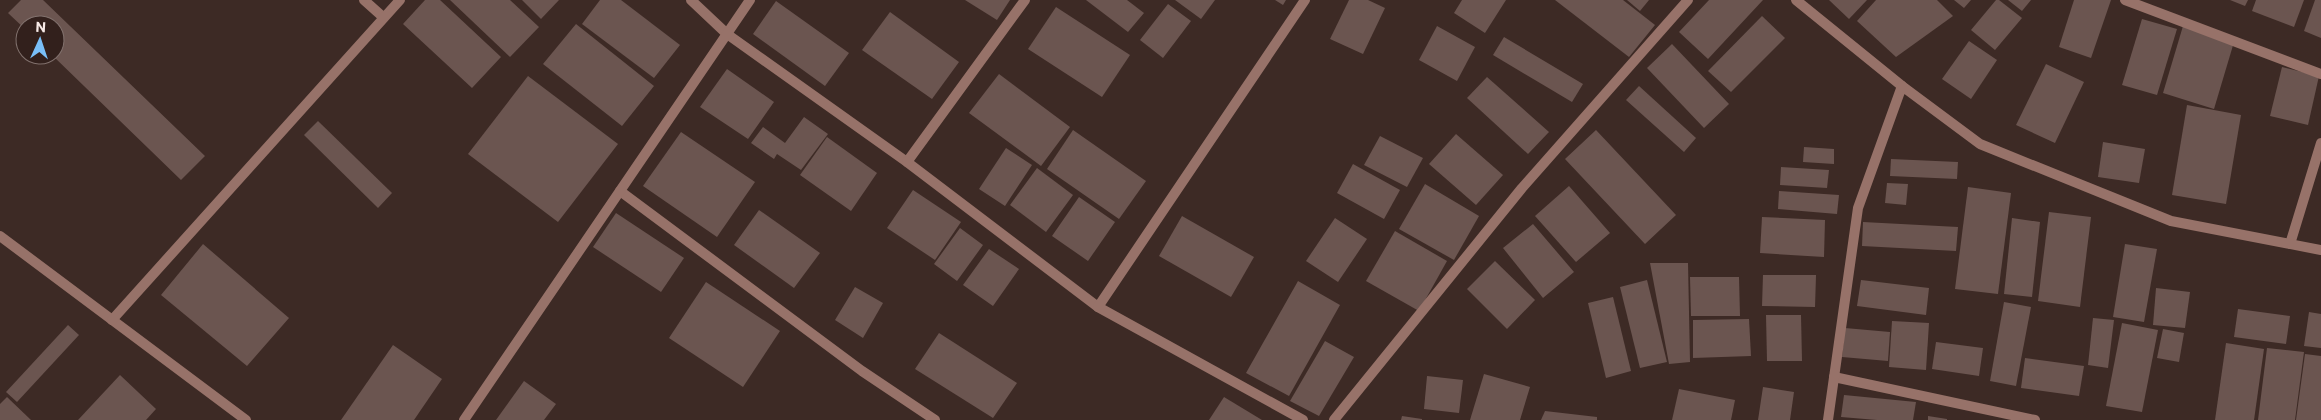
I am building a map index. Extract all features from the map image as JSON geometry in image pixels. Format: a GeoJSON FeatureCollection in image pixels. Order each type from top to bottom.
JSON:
{"type":"FeatureCollection","features":[{"type":"Feature","properties":{"kind":"street"},"geometry":{"type":"LineString","coordinates":[[364,0],[383,17]]}},
{"type":"Feature","properties":{"kind":"street"},"geometry":{"type":"LineString","coordinates":[[112,320],[400,0]]}},
{"type":"Feature","properties":{"kind":"street"},"geometry":{"type":"LineString","coordinates":[[691,0],[727,34],[907,162],[1098,307],[1303,420]]}},
{"type":"Feature","properties":{"kind":"street"},"geometry":{"type":"LineString","coordinates":[[464,420],[750,0]]}},
{"type":"Feature","properties":{"kind":"street"},"geometry":{"type":"LineString","coordinates":[[907,162],[1024,0]]}},
{"type":"Feature","properties":{"kind":"street"},"geometry":{"type":"LineString","coordinates":[[1098,307],[1305,0]]}},
{"type":"Feature","properties":{"kind":"street"},"geometry":{"type":"LineString","coordinates":[[1334,420],[1522,188],[1688,0]]}},
{"type":"Feature","properties":{"kind":"street"},"geometry":{"type":"LineString","coordinates":[[1796,0],[1902,86],[1980,144],[2171,221],[2321,250]]}},
{"type":"Feature","properties":{"kind":"street"},"geometry":{"type":"LineString","coordinates":[[2125,0],[2321,74]]}},
{"type":"Feature","properties":{"kind":"street"},"geometry":{"type":"LineString","coordinates":[[1828,420],[1858,208],[1902,86]]}},
{"type":"Feature","properties":{"kind":"street"},"geometry":{"type":"LineString","coordinates":[[2290,244],[2321,143]]}},
{"type":"Feature","properties":{"kind":"street"},"geometry":{"type":"LineString","coordinates":[[620,191],[862,371],[936,420]]}},
{"type":"Feature","properties":{"kind":"street"},"geometry":{"type":"LineString","coordinates":[[0,236],[246,420]]}},
{"type":"Feature","properties":{"kind":"street"},"geometry":{"type":"LineString","coordinates":[[1834,377],[2036,420]]}},
{"type":"Feature","properties":{"kind":"building"},"geometry":{"type":"Polygon","coordinates":[[[21,0],[43,0],[59,15],[15,15],[15,20],[8,13],[21,0]]]}},
{"type":"Feature","properties":{"kind":"building"},"geometry":{"type":"Polygon","coordinates":[[[425,0],[440,0],[501,57],[472,88],[403,24],[425,0]]]}},
{"type":"Feature","properties":{"kind":"building"},"geometry":{"type":"Polygon","coordinates":[[[450,0],[510,0],[539,27],[510,57],[450,0]]]}},
{"type":"Feature","properties":{"kind":"building"},"geometry":{"type":"Polygon","coordinates":[[[522,0],[559,0],[541,19],[522,0]]]}},
{"type":"Feature","properties":{"kind":"building"},"geometry":{"type":"Polygon","coordinates":[[[600,0],[621,0],[680,45],[654,78],[582,24],[600,0]]]}},
{"type":"Feature","properties":{"kind":"building"},"geometry":{"type":"Polygon","coordinates":[[[965,0],[1010,0],[997,20],[965,0]]]}},
{"type":"Feature","properties":{"kind":"building"},"geometry":{"type":"Polygon","coordinates":[[[1086,0],[1127,0],[1144,13],[1128,32],[1086,0]]]}},
{"type":"Feature","properties":{"kind":"building"},"geometry":{"type":"Polygon","coordinates":[[[1175,0],[1215,0],[1201,19],[1175,0]]]}},
{"type":"Feature","properties":{"kind":"building"},"geometry":{"type":"Polygon","coordinates":[[[1275,0],[1286,0],[1283,5],[1275,0]]]}},
{"type":"Feature","properties":{"kind":"building"},"geometry":{"type":"Polygon","coordinates":[[[1349,0],[1368,0],[1385,8],[1363,54],[1330,39],[1349,0]]]}},
{"type":"Feature","properties":{"kind":"building"},"geometry":{"type":"Polygon","coordinates":[[[1462,0],[1506,0],[1485,33],[1454,13],[1462,0]]]}},
{"type":"Feature","properties":{"kind":"building"},"geometry":{"type":"Polygon","coordinates":[[[1555,0],[1623,0],[1655,25],[1629,57],[1555,0]]]}},
{"type":"Feature","properties":{"kind":"building"},"geometry":{"type":"Polygon","coordinates":[[[1627,0],[1649,0],[1640,11],[1627,0]]]}},
{"type":"Feature","properties":{"kind":"building"},"geometry":{"type":"Polygon","coordinates":[[[1709,0],[1763,0],[1708,59],[1679,32],[1709,0]]]}},
{"type":"Feature","properties":{"kind":"building"},"geometry":{"type":"Polygon","coordinates":[[[1829,0],[1867,0],[1849,19],[1829,0]]]}},
{"type":"Feature","properties":{"kind":"building"},"geometry":{"type":"Polygon","coordinates":[[[1876,0],[1937,0],[1953,16],[1896,57],[1857,21],[1876,0]]]}},
{"type":"Feature","properties":{"kind":"building"},"geometry":{"type":"Polygon","coordinates":[[[1954,0],[1971,0],[1964,8],[1954,0]]]}},
{"type":"Feature","properties":{"kind":"building"},"geometry":{"type":"Polygon","coordinates":[[[1996,0],[1999,0],[2022,18],[1995,50],[1971,30],[1996,0]]]}},
{"type":"Feature","properties":{"kind":"building"},"geometry":{"type":"Polygon","coordinates":[[[2008,0],[2031,0],[2022,11],[2008,0]]]}},
{"type":"Feature","properties":{"kind":"building"},"geometry":{"type":"Polygon","coordinates":[[[2074,0],[2111,0],[2091,58],[2059,47],[2074,0]]]}},
{"type":"Feature","properties":{"kind":"building"},"geometry":{"type":"Polygon","coordinates":[[[2230,0],[2248,0],[2245,6],[2230,0]]]}},
{"type":"Feature","properties":{"kind":"building"},"geometry":{"type":"Polygon","coordinates":[[[2256,0],[2304,0],[2294,27],[2252,11],[2256,0]]]}},
{"type":"Feature","properties":{"kind":"building"},"geometry":{"type":"Polygon","coordinates":[[[2315,0],[2321,0],[2321,38],[2304,31],[2315,0]]]}},
{"type":"Feature","properties":{"kind":"building"},"geometry":{"type":"Polygon","coordinates":[[[776,1],[849,53],[825,86],[753,34],[776,1]]]}},
{"type":"Feature","properties":{"kind":"building"},"geometry":{"type":"Polygon","coordinates":[[[1168,4],[1191,21],[1163,58],[1140,40],[1168,4]]]}},
{"type":"Feature","properties":{"kind":"building"},"geometry":{"type":"Polygon","coordinates":[[[1056,7],[1130,55],[1102,97],[1028,49],[1056,7]]]}},
{"type":"Feature","properties":{"kind":"building"},"geometry":{"type":"Polygon","coordinates":[[[890,12],[959,62],[932,99],[862,50],[890,12]]]}},
{"type":"Feature","properties":{"kind":"building"},"geometry":{"type":"Polygon","coordinates":[[[1762,16],[1785,38],[1731,92],[1708,71],[1762,16]]]}},
{"type":"Feature","properties":{"kind":"building"},"geometry":{"type":"Polygon","coordinates":[[[2142,19],[2177,29],[2157,95],[2122,85],[2142,19]]]}},
{"type":"Feature","properties":{"kind":"building"},"geometry":{"type":"Polygon","coordinates":[[[65,21],[205,156],[181,180],[62,65],[65,65],[65,21]]]}},
{"type":"Feature","properties":{"kind":"building"},"geometry":{"type":"Polygon","coordinates":[[[576,24],[654,86],[622,126],[543,64],[576,24]]]}},
{"type":"Feature","properties":{"kind":"building"},"geometry":{"type":"Polygon","coordinates":[[[1437,26],[1475,47],[1457,81],[1419,60],[1437,26]]]}},
{"type":"Feature","properties":{"kind":"building"},"geometry":{"type":"Polygon","coordinates":[[[2183,26],[2234,42],[2214,109],[2163,93],[2183,26]]]}},
{"type":"Feature","properties":{"kind":"building"},"geometry":{"type":"Polygon","coordinates":[[[1504,37],[1583,84],[1572,102],[1493,55],[1504,37]]]}},
{"type":"Feature","properties":{"kind":"building"},"geometry":{"type":"Polygon","coordinates":[[[1969,41],[1997,60],[1971,99],[1942,79],[1969,41]]]}},
{"type":"Feature","properties":{"kind":"building"},"geometry":{"type":"Polygon","coordinates":[[[1672,44],[1729,104],[1704,128],[1647,68],[1672,44]]]}},
{"type":"Feature","properties":{"kind":"building"},"geometry":{"type":"Polygon","coordinates":[[[2046,64],[2084,82],[2055,143],[2016,125],[2046,64]]]}},
{"type":"Feature","properties":{"kind":"building"},"geometry":{"type":"Polygon","coordinates":[[[2282,67],[2319,76],[2308,125],[2270,116],[2282,67]]]}},
{"type":"Feature","properties":{"kind":"building"},"geometry":{"type":"Polygon","coordinates":[[[727,69],[774,102],[748,139],[700,107],[727,69]]]}},
{"type":"Feature","properties":{"kind":"building"},"geometry":{"type":"Polygon","coordinates":[[[999,74],[1070,127],[1041,166],[969,113],[999,74]]]}},
{"type":"Feature","properties":{"kind":"building"},"geometry":{"type":"Polygon","coordinates":[[[528,76],[618,144],[558,222],[468,154],[528,76]]]}},
{"type":"Feature","properties":{"kind":"building"},"geometry":{"type":"Polygon","coordinates":[[[1487,77],[1549,132],[1528,154],[1467,98],[1487,77]]]}},
{"type":"Feature","properties":{"kind":"building"},"geometry":{"type":"Polygon","coordinates":[[[1639,86],[1696,138],[1684,152],[1626,100],[1639,86]]]}},
{"type":"Feature","properties":{"kind":"building"},"geometry":{"type":"Polygon","coordinates":[[[2187,105],[2241,115],[2226,204],[2172,195],[2187,105]]]}},
{"type":"Feature","properties":{"kind":"building"},"geometry":{"type":"Polygon","coordinates":[[[804,117],[828,134],[801,170],[777,154],[774,159],[751,143],[763,127],[785,143],[804,117]]]}},
{"type":"Feature","properties":{"kind":"building"},"geometry":{"type":"Polygon","coordinates":[[[318,121],[392,193],[378,208],[304,135],[318,121]]]}},
{"type":"Feature","properties":{"kind":"building"},"geometry":{"type":"Polygon","coordinates":[[[1073,130],[1146,181],[1119,219],[1047,169],[1073,130]]]}},
{"type":"Feature","properties":{"kind":"building"},"geometry":{"type":"Polygon","coordinates":[[[1596,130],[1676,215],[1645,244],[1565,159],[1596,130]]]}},
{"type":"Feature","properties":{"kind":"building"},"geometry":{"type":"Polygon","coordinates":[[[681,132],[755,182],[717,237],[643,186],[681,132]]]}},
{"type":"Feature","properties":{"kind":"building"},"geometry":{"type":"Polygon","coordinates":[[[1456,134],[1503,175],[1476,205],[1429,164],[1456,134]]]}},
{"type":"Feature","properties":{"kind":"building"},"geometry":{"type":"Polygon","coordinates":[[[1380,136],[1423,158],[1407,187],[1364,165],[1380,136]]]}},
{"type":"Feature","properties":{"kind":"building"},"geometry":{"type":"Polygon","coordinates":[[[827,137],[877,173],[851,211],[800,175],[827,137]]]}},
{"type":"Feature","properties":{"kind":"building"},"geometry":{"type":"Polygon","coordinates":[[[2103,142],[2145,149],[2139,183],[2098,177],[2103,142]]]}},
{"type":"Feature","properties":{"kind":"building"},"geometry":{"type":"Polygon","coordinates":[[[1804,147],[1834,149],[1834,164],[1803,162],[1804,147]]]}},
{"type":"Feature","properties":{"kind":"building"},"geometry":{"type":"Polygon","coordinates":[[[1006,148],[1032,165],[1005,206],[979,189],[1006,148]]]}},
{"type":"Feature","properties":{"kind":"building"},"geometry":{"type":"Polygon","coordinates":[[[1891,159],[1958,162],[1957,179],[1890,176],[1891,159]]]}},
{"type":"Feature","properties":{"kind":"building"},"geometry":{"type":"Polygon","coordinates":[[[1353,164],[1400,190],[1384,219],[1337,193],[1353,164]]]}},
{"type":"Feature","properties":{"kind":"building"},"geometry":{"type":"Polygon","coordinates":[[[1781,167],[1829,170],[1827,188],[1780,185],[1781,167]]]}},
{"type":"Feature","properties":{"kind":"building"},"geometry":{"type":"Polygon","coordinates":[[[1037,168],[1073,195],[1046,232],[1010,205],[1037,168]]]}},
{"type":"Feature","properties":{"kind":"building"},"geometry":{"type":"Polygon","coordinates":[[[1887,183],[1908,184],[1906,205],[1885,203],[1887,183]]]}},
{"type":"Feature","properties":{"kind":"building"},"geometry":{"type":"Polygon","coordinates":[[[1425,184],[1479,216],[1454,260],[1399,229],[1425,184]]]}},
{"type":"Feature","properties":{"kind":"building"},"geometry":{"type":"Polygon","coordinates":[[[1569,186],[1610,233],[1576,262],[1535,216],[1569,186]]]}},
{"type":"Feature","properties":{"kind":"building"},"geometry":{"type":"Polygon","coordinates":[[[1968,187],[2011,193],[1998,294],[1955,289],[1968,187]]]}},
{"type":"Feature","properties":{"kind":"building"},"geometry":{"type":"Polygon","coordinates":[[[913,190],[961,222],[935,260],[887,228],[913,190]]]}},
{"type":"Feature","properties":{"kind":"building"},"geometry":{"type":"Polygon","coordinates":[[[1779,191],[1839,195],[1837,214],[1778,209],[1779,191]]]}},
{"type":"Feature","properties":{"kind":"building"},"geometry":{"type":"Polygon","coordinates":[[[1079,197],[1115,222],[1088,261],[1052,236],[1079,197]]]}},
{"type":"Feature","properties":{"kind":"building"},"geometry":{"type":"Polygon","coordinates":[[[759,210],[820,253],[794,288],[734,245],[759,210]]]}},
{"type":"Feature","properties":{"kind":"building"},"geometry":{"type":"Polygon","coordinates":[[[2049,212],[2091,217],[2080,307],[2038,301],[2049,212]]]}},
{"type":"Feature","properties":{"kind":"building"},"geometry":{"type":"Polygon","coordinates":[[[616,213],[684,258],[661,292],[593,247],[616,213]]]}},
{"type":"Feature","properties":{"kind":"building"},"geometry":{"type":"Polygon","coordinates":[[[1182,216],[1254,257],[1231,297],[1159,256],[1182,216]]]}},
{"type":"Feature","properties":{"kind":"building"},"geometry":{"type":"Polygon","coordinates":[[[1762,217],[1825,220],[1824,257],[1760,253],[1762,217]]]}},
{"type":"Feature","properties":{"kind":"building"},"geometry":{"type":"Polygon","coordinates":[[[1335,218],[1367,239],[1338,282],[1306,261],[1335,218]]]}},
{"type":"Feature","properties":{"kind":"building"},"geometry":{"type":"Polygon","coordinates":[[[2012,218],[2040,222],[2032,297],[2004,294],[2012,218]]]}},
{"type":"Feature","properties":{"kind":"building"},"geometry":{"type":"Polygon","coordinates":[[[1863,222],[1958,227],[1956,251],[1862,246],[1863,222]]]}},
{"type":"Feature","properties":{"kind":"building"},"geometry":{"type":"Polygon","coordinates":[[[1533,224],[1574,272],[1543,298],[1503,248],[1533,224]]]}},
{"type":"Feature","properties":{"kind":"building"},"geometry":{"type":"Polygon","coordinates":[[[960,228],[983,245],[957,281],[934,264],[960,228]]]}},
{"type":"Feature","properties":{"kind":"building"},"geometry":{"type":"Polygon","coordinates":[[[1395,231],[1447,261],[1419,311],[1366,281],[1395,231]]]}},
{"type":"Feature","properties":{"kind":"building"},"geometry":{"type":"Polygon","coordinates":[[[203,244],[289,318],[247,366],[161,295],[203,244]]]}},
{"type":"Feature","properties":{"kind":"building"},"geometry":{"type":"Polygon","coordinates":[[[2125,244],[2157,249],[2144,322],[2113,317],[2125,244]]]}},
{"type":"Feature","properties":{"kind":"building"},"geometry":{"type":"Polygon","coordinates":[[[989,249],[1019,269],[993,306],[963,285],[989,249]]]}},
{"type":"Feature","properties":{"kind":"building"},"geometry":{"type":"Polygon","coordinates":[[[1495,261],[1535,300],[1507,329],[1467,289],[1495,261]]]}},
{"type":"Feature","properties":{"kind":"building"},"geometry":{"type":"Polygon","coordinates":[[[1650,263],[1688,263],[1690,362],[1669,364],[1650,263]]]}},
{"type":"Feature","properties":{"kind":"building"},"geometry":{"type":"Polygon","coordinates":[[[1763,275],[1816,275],[1815,307],[1762,306],[1763,275]]]}},
{"type":"Feature","properties":{"kind":"building"},"geometry":{"type":"Polygon","coordinates":[[[1690,277],[1739,277],[1740,316],[1691,316],[1690,277]]]}},
{"type":"Feature","properties":{"kind":"building"},"geometry":{"type":"Polygon","coordinates":[[[1647,280],[1667,362],[1640,368],[1620,287],[1647,280]]]}},
{"type":"Feature","properties":{"kind":"building"},"geometry":{"type":"Polygon","coordinates":[[[1861,280],[1929,288],[1926,315],[1857,306],[1861,280]]]}},
{"type":"Feature","properties":{"kind":"building"},"geometry":{"type":"Polygon","coordinates":[[[1298,281],[1340,305],[1289,396],[1246,373],[1298,281]]]}},
{"type":"Feature","properties":{"kind":"building"},"geometry":{"type":"Polygon","coordinates":[[[706,282],[780,331],[743,387],[669,338],[706,282]]]}},
{"type":"Feature","properties":{"kind":"building"},"geometry":{"type":"Polygon","coordinates":[[[855,287],[883,303],[863,338],[835,320],[855,287]]]}},
{"type":"Feature","properties":{"kind":"building"},"geometry":{"type":"Polygon","coordinates":[[[2156,288],[2190,292],[2185,328],[2153,325],[2156,288]]]}},
{"type":"Feature","properties":{"kind":"building"},"geometry":{"type":"Polygon","coordinates":[[[1613,297],[1631,371],[1606,378],[1588,303],[1613,297]]]}},
{"type":"Feature","properties":{"kind":"building"},"geometry":{"type":"Polygon","coordinates":[[[2004,302],[2031,307],[2016,386],[1990,381],[2004,302]]]}},
{"type":"Feature","properties":{"kind":"building"},"geometry":{"type":"Polygon","coordinates":[[[2238,309],[2290,316],[2286,344],[2234,337],[2238,309]]]}},
{"type":"Feature","properties":{"kind":"building"},"geometry":{"type":"Polygon","coordinates":[[[2309,312],[2321,314],[2321,348],[2304,346],[2309,312]]]}},
{"type":"Feature","properties":{"kind":"building"},"geometry":{"type":"Polygon","coordinates":[[[1766,315],[1801,315],[1802,361],[1767,361],[1766,315]]]}},
{"type":"Feature","properties":{"kind":"building"},"geometry":{"type":"Polygon","coordinates":[[[2093,318],[2114,320],[2108,368],[2088,365],[2093,318]]]}},
{"type":"Feature","properties":{"kind":"building"},"geometry":{"type":"Polygon","coordinates":[[[1749,319],[1751,356],[1693,358],[1693,320],[1749,319]]]}},
{"type":"Feature","properties":{"kind":"building"},"geometry":{"type":"Polygon","coordinates":[[[1892,321],[1929,323],[1926,370],[1889,367],[1892,321]]]}},
{"type":"Feature","properties":{"kind":"building"},"geometry":{"type":"Polygon","coordinates":[[[2122,323],[2158,330],[2142,412],[2106,406],[2122,323]]]}},
{"type":"Feature","properties":{"kind":"building"},"geometry":{"type":"Polygon","coordinates":[[[68,325],[79,335],[17,402],[6,392],[68,325]]]}},
{"type":"Feature","properties":{"kind":"building"},"geometry":{"type":"Polygon","coordinates":[[[1845,328],[1890,332],[1888,361],[1842,357],[1845,328]]]}},
{"type":"Feature","properties":{"kind":"building"},"geometry":{"type":"Polygon","coordinates":[[[2163,329],[2184,333],[2179,362],[2157,358],[2163,329]]]}},
{"type":"Feature","properties":{"kind":"building"},"geometry":{"type":"Polygon","coordinates":[[[939,333],[1017,383],[993,418],[915,369],[939,333]]]}},
{"type":"Feature","properties":{"kind":"building"},"geometry":{"type":"Polygon","coordinates":[[[1325,341],[1354,357],[1319,416],[1290,401],[1325,341]]]}},
{"type":"Feature","properties":{"kind":"building"},"geometry":{"type":"Polygon","coordinates":[[[1936,342],[1983,348],[1979,376],[1932,369],[1936,342]]]}},
{"type":"Feature","properties":{"kind":"building"},"geometry":{"type":"Polygon","coordinates":[[[2226,343],[2264,349],[2254,420],[2215,420],[2226,343]]]}},
{"type":"Feature","properties":{"kind":"building"},"geometry":{"type":"Polygon","coordinates":[[[393,345],[442,379],[414,420],[341,420],[393,345]]]}},
{"type":"Feature","properties":{"kind":"building"},"geometry":{"type":"Polygon","coordinates":[[[2267,348],[2304,352],[2295,420],[2258,420],[2267,348]]]}},
{"type":"Feature","properties":{"kind":"building"},"geometry":{"type":"Polygon","coordinates":[[[2305,354],[2321,356],[2321,420],[2296,420],[2305,354]]]}},
{"type":"Feature","properties":{"kind":"building"},"geometry":{"type":"Polygon","coordinates":[[[2025,358],[2084,366],[2079,396],[2021,388],[2025,358]]]}},
{"type":"Feature","properties":{"kind":"building"},"geometry":{"type":"Polygon","coordinates":[[[1484,374],[1530,387],[1520,420],[1470,420],[1484,374]]]}},
{"type":"Feature","properties":{"kind":"building"},"geometry":{"type":"Polygon","coordinates":[[[120,375],[156,409],[146,420],[78,420],[120,375]]]}},
{"type":"Feature","properties":{"kind":"building"},"geometry":{"type":"Polygon","coordinates":[[[1427,376],[1463,380],[1459,413],[1424,409],[1427,376]]]}},
{"type":"Feature","properties":{"kind":"building"},"geometry":{"type":"Polygon","coordinates":[[[524,381],[556,404],[544,420],[496,420],[524,381]]]}},
{"type":"Feature","properties":{"kind":"building"},"geometry":{"type":"Polygon","coordinates":[[[1763,387],[1794,392],[1790,420],[1758,420],[1763,387]]]}},
{"type":"Feature","properties":{"kind":"building"},"geometry":{"type":"Polygon","coordinates":[[[1679,389],[1735,400],[1731,420],[1672,420],[1679,389]]]}},
{"type":"Feature","properties":{"kind":"building"},"geometry":{"type":"Polygon","coordinates":[[[1844,395],[1916,402],[1913,420],[1841,417],[1844,395]]]}},
{"type":"Feature","properties":{"kind":"building"},"geometry":{"type":"Polygon","coordinates":[[[7,397],[31,420],[0,420],[0,404],[7,397]]]}},
{"type":"Feature","properties":{"kind":"building"},"geometry":{"type":"Polygon","coordinates":[[[1224,397],[1262,420],[1209,420],[1224,397]]]}},
{"type":"Feature","properties":{"kind":"building"},"geometry":{"type":"Polygon","coordinates":[[[1545,411],[1597,417],[1597,420],[1541,420],[1545,411]]]}},
{"type":"Feature","properties":{"kind":"building"},"geometry":{"type":"Polygon","coordinates":[[[1402,416],[1422,419],[1422,420],[1401,420],[1402,416]]]}},
{"type":"Feature","properties":{"kind":"building"},"geometry":{"type":"Polygon","coordinates":[[[1928,416],[1947,419],[1947,420],[1928,420],[1928,416]]]}}]}
